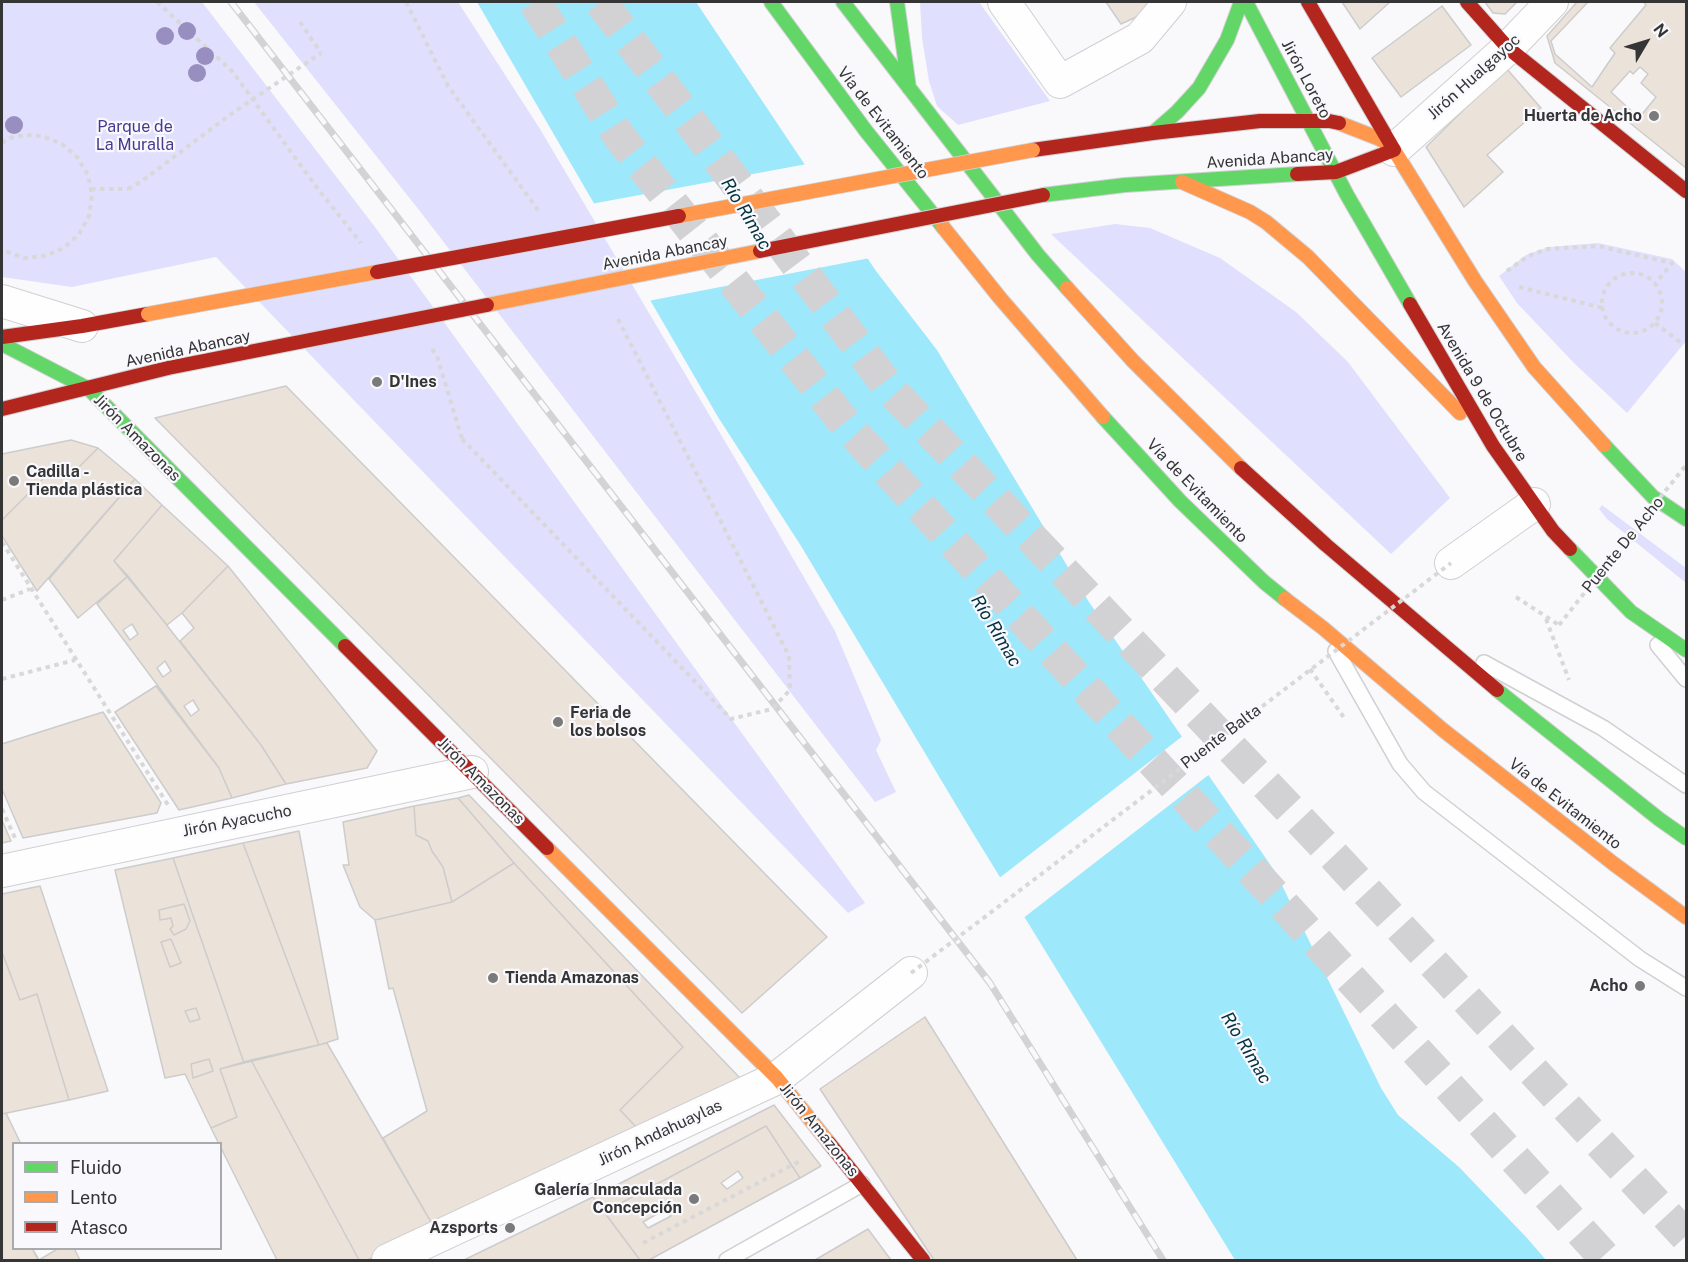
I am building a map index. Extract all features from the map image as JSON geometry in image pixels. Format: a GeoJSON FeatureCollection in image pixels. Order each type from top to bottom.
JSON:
{"type":"FeatureCollection","features":[{"type":"Feature","properties":{"kind":"main road","name":"Vía de Evitamiento"},"geometry":{"type":"LineString","coordinates":[[771,2],[866,131],[1000,298],[1095,409],[1180,501],[1255,574],[1323,627],[1443,730],[1614,864],[1686,917]]}},
{"type":"Feature","properties":{"kind":"main road"},"geometry":{"type":"LineString","coordinates":[[843,2],[1038,255],[1133,361],[1233,461],[1326,546],[1488,683],[1686,838]]}},
{"type":"Feature","properties":{"kind":"main road"},"geometry":{"type":"LineString","coordinates":[[897,2],[909,90]]}},
{"type":"Feature","properties":{"kind":"main road"},"geometry":{"type":"LineString","coordinates":[[1153,133],[1177,112],[1198,88],[1227,40],[1241,2]]}},
{"type":"Feature","properties":{"kind":"main road","name":"Jirón Loreto"},"geometry":{"type":"LineString","coordinates":[[1246,2],[1336,172]]}},
{"type":"Feature","properties":{"kind":"main road"},"geometry":{"type":"LineString","coordinates":[[1308,2],[1474,281],[1534,367],[1634,479],[1653,497],[1686,519]]}},
{"type":"Feature","properties":{"kind":"main road"},"geometry":{"type":"LineString","coordinates":[[1467,2],[1508,48],[1686,191]]}},
{"type":"Feature","properties":{"kind":"main road","name":"Avenida Abancay"},"geometry":{"type":"LineString","coordinates":[[2,337],[82,326],[1033,150],[1153,133],[1260,122],[1310,120],[1348,125],[1364,131],[1394,150]]}},
{"type":"Feature","properties":{"kind":"main road","name":"Avenida Abancay"},"geometry":{"type":"LineString","coordinates":[[2,409],[168,368],[1043,195],[1125,185],[1336,172],[1394,150]]}},
{"type":"Feature","properties":{"kind":"main road","name":"Avenida 9 de Octubre"},"geometry":{"type":"LineString","coordinates":[[1336,172],[1347,195],[1493,446],[1553,531],[1631,612],[1686,650]]}},
{"type":"Feature","properties":{"kind":"main road"},"geometry":{"type":"LineString","coordinates":[[1182,182],[1250,212],[1266,222],[1308,257],[1493,446]]}},
{"type":"Feature","properties":{"kind":"main road","name":"Jirón Amazonas"},"geometry":{"type":"LineString","coordinates":[[2,344],[89,389],[777,1078],[923,1260]]}},
{"type":"Feature","properties":{"kind":"street"},"geometry":{"type":"LineString","coordinates":[[1004,2],[1060,82],[1140,38],[1170,2]]}},
{"type":"Feature","properties":{"kind":"street","name":"Jirón Hualgayoc"},"geometry":{"type":"LineString","coordinates":[[1394,150],[1508,48],[1552,2]]}},
{"type":"Feature","properties":{"kind":"street"},"geometry":{"type":"LineString","coordinates":[[2,301],[82,326]]}},
{"type":"Feature","properties":{"kind":"street"},"geometry":{"type":"LineString","coordinates":[[1451,563],[1534,504]]}},
{"type":"Feature","properties":{"kind":"street","name":"Jirón Ayacucho"},"geometry":{"type":"LineString","coordinates":[[2,871],[183,831],[472,772]]}},
{"type":"Feature","properties":{"kind":"street","name":"Jirón Andahuaylas"},"geometry":{"type":"LineString","coordinates":[[388,1260],[777,1078],[911,973]]}},
{"type":"Feature","properties":{"kind":"lane"},"geometry":{"type":"LineString","coordinates":[[1631,612],[1686,679]]}},
{"type":"Feature","properties":{"kind":"lane"},"geometry":{"type":"LineString","coordinates":[[1323,627],[1400,764],[1424,792],[1640,959],[1686,988]]}},
{"type":"Feature","properties":{"kind":"lane"},"geometry":{"type":"LineString","coordinates":[[1430,633],[1603,728],[1686,785]]}},
{"type":"Feature","properties":{"kind":"lane"},"geometry":{"type":"LineString","coordinates":[[727,1260],[862,1184]]}},
{"type":"Feature","properties":{"kind":"path"},"geometry":{"type":"LineString","coordinates":[[157,2],[232,71],[362,245]]}},
{"type":"Feature","properties":{"kind":"path"},"geometry":{"type":"LineString","coordinates":[[406,2],[448,86],[543,216]]}},
{"type":"Feature","properties":{"kind":"path"},"geometry":{"type":"LineString","coordinates":[[91,189],[128,189],[142,181],[231,114],[321,53],[300,22]]}},
{"type":"Feature","properties":{"kind":"path"},"geometry":{"type":"LineString","coordinates":[[2,137],[42,136],[62,144],[77,157],[88,175],[92,195],[88,216],[79,234],[64,248],[45,256],[24,258],[2,250]]}},
{"type":"Feature","properties":{"kind":"path"},"geometry":{"type":"LineString","coordinates":[[2,143],[9,138]]}},
{"type":"Feature","properties":{"kind":"path"},"geometry":{"type":"LineString","coordinates":[[1501,276],[1528,256],[1546,249],[1598,246],[1672,263],[1655,284]]}},
{"type":"Feature","properties":{"kind":"path"},"geometry":{"type":"LineString","coordinates":[[1637,273],[1647,277],[1655,284],[1661,295],[1662,307],[1650,328],[1638,333],[1626,333],[1615,328],[1607,319],[1602,308],[1603,297],[1608,286],[1616,278],[1625,274],[1637,273]]}},
{"type":"Feature","properties":{"kind":"path"},"geometry":{"type":"LineString","coordinates":[[1517,286],[1602,308]]}},
{"type":"Feature","properties":{"kind":"path"},"geometry":{"type":"LineString","coordinates":[[431,347],[437,356],[462,439],[731,719],[772,709],[790,690],[789,656],[618,319],[611,310]]}},
{"type":"Feature","properties":{"kind":"path"},"geometry":{"type":"LineString","coordinates":[[1654,323],[1680,342]]}},
{"type":"Feature","properties":{"kind":"path","name":"Puente De Acho"},"geometry":{"type":"LineString","coordinates":[[1516,597],[1558,625],[1686,465]]}},
{"type":"Feature","properties":{"kind":"path"},"geometry":{"type":"LineString","coordinates":[[2,542],[183,831]]}},
{"type":"Feature","properties":{"kind":"path","name":"Puente Balta"},"geometry":{"type":"LineString","coordinates":[[911,973],[1451,563]]}},
{"type":"Feature","properties":{"kind":"path"},"geometry":{"type":"LineString","coordinates":[[2,600],[30,589]]}},
{"type":"Feature","properties":{"kind":"path"},"geometry":{"type":"LineString","coordinates":[[1545,619],[1569,680]]}},
{"type":"Feature","properties":{"kind":"path"},"geometry":{"type":"LineString","coordinates":[[2,679],[75,660]]}},
{"type":"Feature","properties":{"kind":"path"},"geometry":{"type":"LineString","coordinates":[[1310,669],[1322,687]]}},
{"type":"Feature","properties":{"kind":"path"},"geometry":{"type":"LineString","coordinates":[[644,1243],[830,1145]]}},
{"type":"Feature","properties":{"kind":"green space","name":"Parque de La Muralla"},"geometry":{"type":"Polygon","coordinates":[[[2,2],[202,2],[375,227],[865,903],[848,913],[216,257],[72,287],[2,277],[2,2]]]}},
{"type":"Feature","properties":{"kind":"green space"},"geometry":{"type":"Polygon","coordinates":[[[254,2],[458,2],[540,129],[835,631],[881,740],[876,750],[896,792],[875,802],[419,210],[254,2]]]}},
{"type":"Feature","properties":{"kind":"green space"},"geometry":{"type":"Polygon","coordinates":[[[920,2],[979,2],[1050,101],[958,125],[937,106],[929,81],[922,38],[920,2]]]}},
{"type":"Feature","properties":{"kind":"green space"},"geometry":{"type":"Polygon","coordinates":[[[1115,224],[1150,228],[1220,258],[1296,312],[1348,362],[1450,498],[1391,554],[1051,234],[1115,224]]]}},
{"type":"Feature","properties":{"kind":"green space"},"geometry":{"type":"Polygon","coordinates":[[[1598,243],[1672,259],[1686,272],[1686,341],[1627,413],[1574,363],[1517,303],[1499,276],[1526,255],[1549,247],[1598,243]]]}},
{"type":"Feature","properties":{"kind":"green space"},"geometry":{"type":"Polygon","coordinates":[[[1602,505],[1686,568],[1686,583],[1607,519],[1599,509],[1602,505]]]}},
{"type":"Feature","properties":{"kind":"water","name":"Río Rímac"},"geometry":{"type":"Polygon","coordinates":[[[477,2],[696,2],[876,271],[937,350],[1089,602],[1276,873],[1381,1088],[1398,1115],[1459,1167],[1546,1260],[1235,1260],[971,830],[801,546],[718,417],[477,2]]]}},
{"type":"Feature","properties":{"kind":"pier"},"geometry":{"type":"Polygon","coordinates":[[[807,164],[870,258],[648,301],[591,204],[807,164]]]}},
{"type":"Feature","properties":{"kind":"pier"},"geometry":{"type":"Polygon","coordinates":[[[1184,735],[1211,773],[1022,919],[998,879],[1184,735]]]}},
{"type":"Feature","properties":{"kind":"building"},"geometry":{"type":"Polygon","coordinates":[[[1106,2],[1161,2],[1163,5],[1121,24],[1106,2]]]}},
{"type":"Feature","properties":{"kind":"building"},"geometry":{"type":"Polygon","coordinates":[[[1342,2],[1390,2],[1360,29],[1342,2]]]}},
{"type":"Feature","properties":{"kind":"building"},"geometry":{"type":"Polygon","coordinates":[[[1485,2],[1517,2],[1505,14],[1493,13],[1485,2]]]}},
{"type":"Feature","properties":{"kind":"building","name":"Huerta de Acho"},"geometry":{"type":"Polygon","coordinates":[[[1577,2],[1686,2],[1686,168],[1555,63],[1547,36],[1577,2]]]}},
{"type":"Feature","properties":{"kind":"building"},"geometry":{"type":"Polygon","coordinates":[[[1588,2],[1644,2],[1646,5],[1610,48],[1615,53],[1592,87],[1555,54],[1551,41],[1588,2]]]}},
{"type":"Feature","properties":{"kind":"building"},"geometry":{"type":"Polygon","coordinates":[[[1442,6],[1471,45],[1401,97],[1372,58],[1442,6]]]}},
{"type":"Feature","properties":{"kind":"building"},"geometry":{"type":"Polygon","coordinates":[[[1640,67],[1648,74],[1641,83],[1656,97],[1639,118],[1611,92],[1630,71],[1633,74],[1640,67]]]}},
{"type":"Feature","properties":{"kind":"building"},"geometry":{"type":"Polygon","coordinates":[[[1506,68],[1541,108],[1487,155],[1503,172],[1464,207],[1426,147],[1506,68]]]}},
{"type":"Feature","properties":{"kind":"building"},"geometry":{"type":"Polygon","coordinates":[[[286,386],[827,937],[742,1013],[155,418],[286,386]]]}},
{"type":"Feature","properties":{"kind":"building"},"geometry":{"type":"Polygon","coordinates":[[[71,440],[98,448],[77,469],[60,462],[2,520],[2,454],[71,440]]]}},
{"type":"Feature","properties":{"kind":"building"},"geometry":{"type":"Polygon","coordinates":[[[98,448],[135,479],[37,591],[2,536],[2,520],[60,462],[77,469],[98,448]]]}},
{"type":"Feature","properties":{"kind":"building"},"geometry":{"type":"Polygon","coordinates":[[[135,479],[162,505],[114,561],[128,576],[78,618],[49,579],[135,479]]]}},
{"type":"Feature","properties":{"kind":"building"},"geometry":{"type":"Polygon","coordinates":[[[162,505],[228,566],[182,613],[167,625],[114,561],[162,505]]]}},
{"type":"Feature","properties":{"kind":"building"},"geometry":{"type":"Polygon","coordinates":[[[228,566],[377,751],[367,768],[286,784],[261,745],[180,641],[194,628],[182,613],[228,566]]]}},
{"type":"Feature","properties":{"kind":"building"},"geometry":{"type":"Polygon","coordinates":[[[128,576],[261,745],[286,784],[232,798],[219,768],[97,604],[128,576]],[[132,624],[123,630],[130,640],[138,634],[132,624]],[[165,661],[157,668],[163,677],[171,671],[165,661]],[[193,700],[184,706],[191,716],[199,710],[193,700]]]}},
{"type":"Feature","properties":{"kind":"building"},"geometry":{"type":"Polygon","coordinates":[[[156,686],[219,768],[232,798],[179,810],[115,712],[156,686]]]}},
{"type":"Feature","properties":{"kind":"building"},"geometry":{"type":"Polygon","coordinates":[[[103,712],[161,803],[157,813],[23,838],[2,789],[2,744],[103,712]]]}},
{"type":"Feature","properties":{"kind":"building"},"geometry":{"type":"Polygon","coordinates":[[[469,795],[740,1078],[638,1129],[620,1110],[683,1047],[514,863],[458,798],[469,795]]]}},
{"type":"Feature","properties":{"kind":"building"},"geometry":{"type":"Polygon","coordinates":[[[458,798],[514,863],[452,902],[443,867],[428,841],[416,835],[414,806],[458,798]]]}},
{"type":"Feature","properties":{"kind":"building"},"geometry":{"type":"Polygon","coordinates":[[[414,806],[416,835],[428,841],[443,867],[452,902],[375,920],[360,907],[343,865],[349,865],[343,822],[414,806]]]}},
{"type":"Feature","properties":{"kind":"building"},"geometry":{"type":"Polygon","coordinates":[[[2,820],[11,841],[2,843],[2,820]]]}},
{"type":"Feature","properties":{"kind":"building"},"geometry":{"type":"Polygon","coordinates":[[[299,831],[338,1039],[319,1045],[243,843],[299,831]]]}},
{"type":"Feature","properties":{"kind":"building"},"geometry":{"type":"Polygon","coordinates":[[[243,843],[319,1045],[244,1063],[173,858],[243,843]]]}},
{"type":"Feature","properties":{"kind":"building"},"geometry":{"type":"Polygon","coordinates":[[[173,858],[244,1063],[220,1069],[237,1117],[211,1128],[185,1074],[165,1078],[115,870],[173,858]],[[184,904],[159,910],[160,920],[171,918],[173,926],[170,929],[174,935],[186,929],[190,921],[184,904]],[[171,939],[161,942],[170,967],[181,963],[171,939]],[[196,1008],[185,1011],[190,1022],[200,1019],[196,1008]],[[209,1059],[191,1064],[193,1078],[213,1071],[209,1059]]]}},
{"type":"Feature","properties":{"kind":"building"},"geometry":{"type":"Polygon","coordinates":[[[514,863],[683,1047],[620,1110],[638,1129],[435,1229],[383,1138],[427,1111],[393,988],[389,989],[375,920],[452,902],[514,863]]]}},
{"type":"Feature","properties":{"kind":"building"},"geometry":{"type":"Polygon","coordinates":[[[40,886],[108,1091],[69,1100],[37,994],[20,1000],[2,952],[2,894],[40,886]]]}},
{"type":"Feature","properties":{"kind":"building"},"geometry":{"type":"Polygon","coordinates":[[[184,904],[190,921],[186,929],[174,935],[170,929],[173,926],[171,918],[160,920],[159,910],[184,904]]]}},
{"type":"Feature","properties":{"kind":"building"},"geometry":{"type":"Polygon","coordinates":[[[171,939],[181,963],[170,967],[161,942],[171,939]]]}},
{"type":"Feature","properties":{"kind":"building"},"geometry":{"type":"Polygon","coordinates":[[[2,952],[20,1000],[37,994],[69,1100],[2,1114],[2,952]]]}},
{"type":"Feature","properties":{"kind":"building"},"geometry":{"type":"Polygon","coordinates":[[[196,1008],[200,1019],[190,1022],[185,1011],[196,1008]]]}},
{"type":"Feature","properties":{"kind":"building"},"geometry":{"type":"Polygon","coordinates":[[[925,1017],[1077,1260],[934,1260],[820,1089],[925,1017]]]}},
{"type":"Feature","properties":{"kind":"building"},"geometry":{"type":"Polygon","coordinates":[[[327,1043],[435,1229],[367,1260],[359,1260],[251,1060],[327,1043]]]}},
{"type":"Feature","properties":{"kind":"building"},"geometry":{"type":"Polygon","coordinates":[[[209,1059],[213,1071],[193,1078],[191,1064],[209,1059]]]}},
{"type":"Feature","properties":{"kind":"building"},"geometry":{"type":"Polygon","coordinates":[[[251,1060],[359,1260],[277,1260],[222,1150],[222,1142],[218,1142],[211,1128],[237,1117],[220,1069],[251,1060]]]}},
{"type":"Feature","properties":{"kind":"building"},"geometry":{"type":"Polygon","coordinates":[[[774,1105],[821,1166],[800,1178],[766,1126],[604,1212],[593,1197],[774,1105]]]}},
{"type":"Feature","properties":{"kind":"building"},"geometry":{"type":"Polygon","coordinates":[[[6,1113],[20,1142],[12,1142],[12,1250],[33,1250],[38,1260],[2,1260],[2,1114],[6,1113]]]}},
{"type":"Feature","properties":{"kind":"building","name":"Galería Inmaculada Concepción"},"geometry":{"type":"Polygon","coordinates":[[[766,1126],[800,1178],[649,1260],[640,1260],[604,1212],[766,1126]],[[738,1171],[721,1183],[727,1189],[743,1178],[738,1171]],[[664,1210],[643,1222],[648,1228],[671,1216],[664,1210]]]}},
{"type":"Feature","properties":{"kind":"building"},"geometry":{"type":"Polygon","coordinates":[[[593,1197],[640,1260],[464,1260],[593,1197]]]}},
{"type":"Feature","properties":{"kind":"building"},"geometry":{"type":"Polygon","coordinates":[[[868,1229],[891,1260],[815,1260],[868,1229]]]}},
{"type":"Feature","properties":{"kind":"building"},"geometry":{"type":"Polygon","coordinates":[[[56,1250],[75,1250],[80,1260],[39,1260],[56,1250]]]}},
{"type":"Feature","properties":{"kind":"tunnel"},"geometry":{"type":"LineString","coordinates":[[535,2],[619,136],[848,427],[1607,1260]]}},
{"type":"Feature","properties":{"kind":"tunnel"},"geometry":{"type":"LineString","coordinates":[[601,2],[890,389],[1334,856],[1686,1236]]}},
{"type":"Feature","properties":{"kind":"railway"},"geometry":{"type":"LineString","coordinates":[[231,2],[990,983],[1163,1260]]}},
{"type":"Feature","properties":{"kind":"traffic: fast"},"geometry":{"type":"LineString","coordinates":[[771,2],[866,131],[943,227]]}},
{"type":"Feature","properties":{"kind":"traffic: fast"},"geometry":{"type":"LineString","coordinates":[[843,2],[1038,255],[1067,288]]}},
{"type":"Feature","properties":{"kind":"traffic: fast"},"geometry":{"type":"LineString","coordinates":[[897,2],[909,88]]}},
{"type":"Feature","properties":{"kind":"traffic: fast"},"geometry":{"type":"LineString","coordinates":[[1153,133],[1199,88],[1227,40],[1241,2]]}},
{"type":"Feature","properties":{"kind":"traffic: fast"},"geometry":{"type":"LineString","coordinates":[[1246,2],[1347,195],[1410,304]]}},
{"type":"Feature","properties":{"kind":"traffic: fast"},"geometry":{"type":"LineString","coordinates":[[1043,195],[1125,185],[1297,174]]}},
{"type":"Feature","properties":{"kind":"traffic: fast"},"geometry":{"type":"LineString","coordinates":[[2,344],[89,389],[345,646]]}},
{"type":"Feature","properties":{"kind":"traffic: fast"},"geometry":{"type":"LineString","coordinates":[[1103,417],[1180,501],[1264,582],[1285,599]]}},
{"type":"Feature","properties":{"kind":"traffic: fast"},"geometry":{"type":"LineString","coordinates":[[1604,445],[1653,497],[1686,519]]}},
{"type":"Feature","properties":{"kind":"traffic: fast"},"geometry":{"type":"LineString","coordinates":[[1570,549],[1631,612],[1686,650]]}},
{"type":"Feature","properties":{"kind":"traffic: fast"},"geometry":{"type":"LineString","coordinates":[[1497,690],[1686,838]]}},
{"type":"Feature","properties":{"kind":"traffic: slow"},"geometry":{"type":"LineString","coordinates":[[1339,123],[1380,139],[1394,150],[1475,281],[1534,367],[1604,445]]}},
{"type":"Feature","properties":{"kind":"traffic: slow"},"geometry":{"type":"LineString","coordinates":[[679,216],[1033,150]]}},
{"type":"Feature","properties":{"kind":"traffic: slow"},"geometry":{"type":"LineString","coordinates":[[1182,182],[1250,212],[1266,222],[1308,257],[1460,413]]}},
{"type":"Feature","properties":{"kind":"traffic: slow"},"geometry":{"type":"LineString","coordinates":[[943,227],[1000,298],[1103,417]]}},
{"type":"Feature","properties":{"kind":"traffic: slow"},"geometry":{"type":"LineString","coordinates":[[487,305],[760,251]]}},
{"type":"Feature","properties":{"kind":"traffic: slow"},"geometry":{"type":"LineString","coordinates":[[148,314],[377,272]]}},
{"type":"Feature","properties":{"kind":"traffic: slow"},"geometry":{"type":"LineString","coordinates":[[1067,288],[1133,361],[1241,468]]}},
{"type":"Feature","properties":{"kind":"traffic: slow"},"geometry":{"type":"LineString","coordinates":[[1285,599],[1323,628],[1443,730],[1614,864],[1686,917]]}},
{"type":"Feature","properties":{"kind":"traffic: slow"},"geometry":{"type":"LineString","coordinates":[[547,848],[777,1078],[829,1143]]}},
{"type":"Feature","properties":{"kind":"traffic: jam"},"geometry":{"type":"LineString","coordinates":[[1308,2],[1394,150]]}},
{"type":"Feature","properties":{"kind":"traffic: jam"},"geometry":{"type":"LineString","coordinates":[[1467,2],[1508,48],[1686,191]]}},
{"type":"Feature","properties":{"kind":"traffic: jam"},"geometry":{"type":"LineString","coordinates":[[1033,150],[1260,121],[1339,123]]}},
{"type":"Feature","properties":{"kind":"traffic: jam"},"geometry":{"type":"LineString","coordinates":[[1297,174],[1336,172],[1394,150]]}},
{"type":"Feature","properties":{"kind":"traffic: jam"},"geometry":{"type":"LineString","coordinates":[[760,251],[1043,195]]}},
{"type":"Feature","properties":{"kind":"traffic: jam"},"geometry":{"type":"LineString","coordinates":[[377,272],[679,216]]}},
{"type":"Feature","properties":{"kind":"traffic: jam"},"geometry":{"type":"LineString","coordinates":[[1410,304],[1493,446],[1553,531],[1570,549]]}},
{"type":"Feature","properties":{"kind":"traffic: jam"},"geometry":{"type":"LineString","coordinates":[[168,368],[487,305]]}},
{"type":"Feature","properties":{"kind":"traffic: jam"},"geometry":{"type":"LineString","coordinates":[[2,337],[148,314]]}},
{"type":"Feature","properties":{"kind":"traffic: jam"},"geometry":{"type":"LineString","coordinates":[[2,409],[168,368]]}},
{"type":"Feature","properties":{"kind":"traffic: jam"},"geometry":{"type":"LineString","coordinates":[[1241,468],[1326,545],[1497,690]]}},
{"type":"Feature","properties":{"kind":"traffic: jam"},"geometry":{"type":"LineString","coordinates":[[345,646],[547,848]]}},
{"type":"Feature","properties":{"kind":"traffic: jam"},"geometry":{"type":"LineString","coordinates":[[829,1143],[923,1260]]}},
{"type":"Feature","properties":{"kind":"place","name":"Huerta de Acho"},"geometry":{"type":"Point","coordinates":[1654,116]}},
{"type":"Feature","properties":{"kind":"place","name":"D'Ines"},"geometry":{"type":"Point","coordinates":[377,382]}},
{"type":"Feature","properties":{"kind":"place","name":"Cadilla - Tienda plástica"},"geometry":{"type":"Point","coordinates":[14,481]}},
{"type":"Feature","properties":{"kind":"place","name":"Feria de los bolsos"},"geometry":{"type":"Point","coordinates":[558,722]}},
{"type":"Feature","properties":{"kind":"place","name":"Tienda Amazonas"},"geometry":{"type":"Point","coordinates":[493,978]}},
{"type":"Feature","properties":{"kind":"place","name":"Acho"},"geometry":{"type":"Point","coordinates":[1640,986]}},
{"type":"Feature","properties":{"kind":"place","name":"Galería Inmaculada Concepción"},"geometry":{"type":"Point","coordinates":[694,1199]}},
{"type":"Feature","properties":{"kind":"place","name":"Azsports"},"geometry":{"type":"Point","coordinates":[510,1228]}}]}
